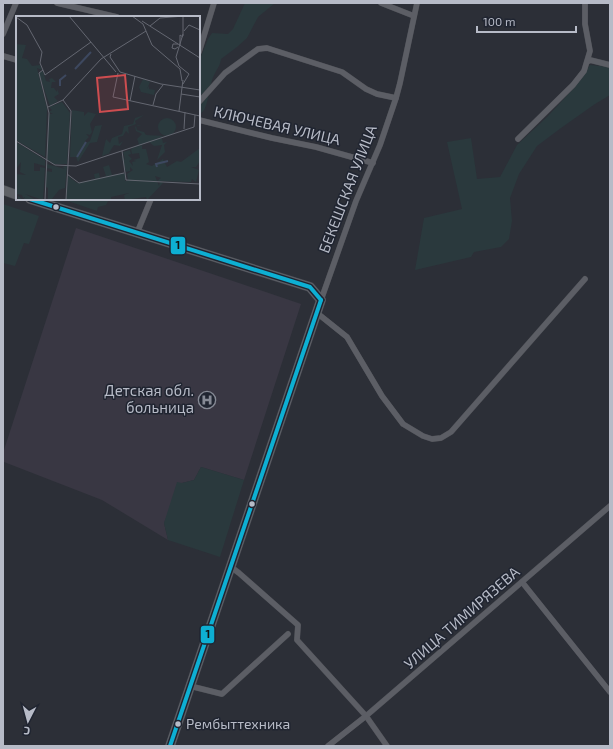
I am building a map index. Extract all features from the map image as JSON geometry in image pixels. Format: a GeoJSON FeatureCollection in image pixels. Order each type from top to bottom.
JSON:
{"type":"FeatureCollection","features":[{"type":"Feature","properties":{"kind":"main road"},"geometry":{"type":"LineString","coordinates":[[3,190],[16,195]]}},
{"type":"Feature","properties":{"kind":"main road"},"geometry":{"type":"LineString","coordinates":[[33,200],[310,287],[321,300]]}},
{"type":"Feature","properties":{"kind":"main road","name":"БЕКЕШСКАЯ УЛИЦА"},"geometry":{"type":"LineString","coordinates":[[170,746],[321,300]]}},
{"type":"Feature","properties":{"kind":"street"},"geometry":{"type":"LineString","coordinates":[[3,34],[16,3]]}},
{"type":"Feature","properties":{"kind":"street"},"geometry":{"type":"LineString","coordinates":[[57,3],[113,16]]}},
{"type":"Feature","properties":{"kind":"street"},"geometry":{"type":"LineString","coordinates":[[200,46],[202,34],[214,3]]}},
{"type":"Feature","properties":{"kind":"street"},"geometry":{"type":"LineString","coordinates":[[381,3],[414,16]]}},
{"type":"Feature","properties":{"kind":"street","name":"БЕКЕШСКАЯ УЛИЦА"},"geometry":{"type":"LineString","coordinates":[[321,300],[356,201],[373,163],[396,98],[417,3]]}},
{"type":"Feature","properties":{"kind":"street"},"geometry":{"type":"LineString","coordinates":[[518,139],[573,85],[584,71],[590,51],[585,24],[585,3]]}},
{"type":"Feature","properties":{"kind":"street"},"geometry":{"type":"LineString","coordinates":[[200,101],[225,73],[258,49],[267,48],[342,72],[366,89],[377,94],[396,98]]}},
{"type":"Feature","properties":{"kind":"street"},"geometry":{"type":"LineString","coordinates":[[3,56],[16,60]]}},
{"type":"Feature","properties":{"kind":"street"},"geometry":{"type":"LineString","coordinates":[[587,62],[590,60],[610,65]]}},
{"type":"Feature","properties":{"kind":"street","name":"КЛЮЧЕВАЯ УЛИЦА"},"geometry":{"type":"LineString","coordinates":[[200,120],[316,147],[373,163]]}},
{"type":"Feature","properties":{"kind":"street"},"geometry":{"type":"LineString","coordinates":[[137,233],[151,200]]}},
{"type":"Feature","properties":{"kind":"street"},"geometry":{"type":"LineString","coordinates":[[317,313],[346,337],[382,396],[403,424],[423,436],[432,439],[441,438],[451,432],[585,279]]}},
{"type":"Feature","properties":{"kind":"street","name":"УЛИЦА ТИМИРЯЗЕВА"},"geometry":{"type":"LineString","coordinates":[[328,746],[366,716],[610,506]]}},
{"type":"Feature","properties":{"kind":"street"},"geometry":{"type":"LineString","coordinates":[[231,568],[239,573],[298,625],[297,640],[366,716],[387,746]]}},
{"type":"Feature","properties":{"kind":"street"},"geometry":{"type":"LineString","coordinates":[[522,582],[610,692]]}},
{"type":"Feature","properties":{"kind":"street"},"geometry":{"type":"LineString","coordinates":[[190,686],[222,694],[288,634]]}},
{"type":"Feature","properties":{"kind":"shaded area"},"geometry":{"type":"Polygon","coordinates":[[[245,3],[275,3],[258,17],[247,38],[221,59],[212,81],[205,108],[200,114],[200,59],[212,33],[228,34],[233,29],[245,3]]]}},
{"type":"Feature","properties":{"kind":"shaded area"},"geometry":{"type":"Polygon","coordinates":[[[590,65],[610,67],[610,95],[595,104],[537,146],[519,174],[510,198],[512,221],[509,239],[501,247],[474,252],[471,257],[415,270],[424,218],[462,209],[447,142],[471,138],[477,179],[500,177],[517,145],[547,117],[573,89],[590,65]]]}},
{"type":"Feature","properties":{"kind":"shaded area"},"geometry":{"type":"Polygon","coordinates":[[[65,200],[108,200],[106,205],[98,207],[97,211],[65,200]]]}},
{"type":"Feature","properties":{"kind":"shaded area"},"geometry":{"type":"Polygon","coordinates":[[[3,204],[39,216],[29,244],[24,243],[15,266],[3,263],[3,204]]]}},
{"type":"Feature","properties":{"kind":"shaded area"},"geometry":{"type":"Polygon","coordinates":[[[76,228],[301,304],[244,480],[201,467],[194,480],[182,483],[164,523],[168,540],[102,500],[4,462],[3,453],[76,228]]]}},
{"type":"Feature","properties":{"kind":"shaded area"},"geometry":{"type":"Polygon","coordinates":[[[201,467],[244,480],[220,557],[168,540],[164,523],[177,482],[182,483],[194,480],[201,467]]]}},
{"type":"Feature","properties":{"kind":"transit line","name":"1"},"geometry":{"type":"LineString","coordinates":[[33,200],[310,287],[321,300]]}},
{"type":"Feature","properties":{"kind":"transit line","name":"1"},"geometry":{"type":"LineString","coordinates":[[170,746],[321,300]]}},
{"type":"Feature","properties":{"kind":"place","name":"Детская обл. больница"},"geometry":{"type":"Point","coordinates":[207,400]}},
{"type":"Feature","properties":{"kind":"place","name":"Рембыттехника"},"geometry":{"type":"Point","coordinates":[178,724]}}]}
